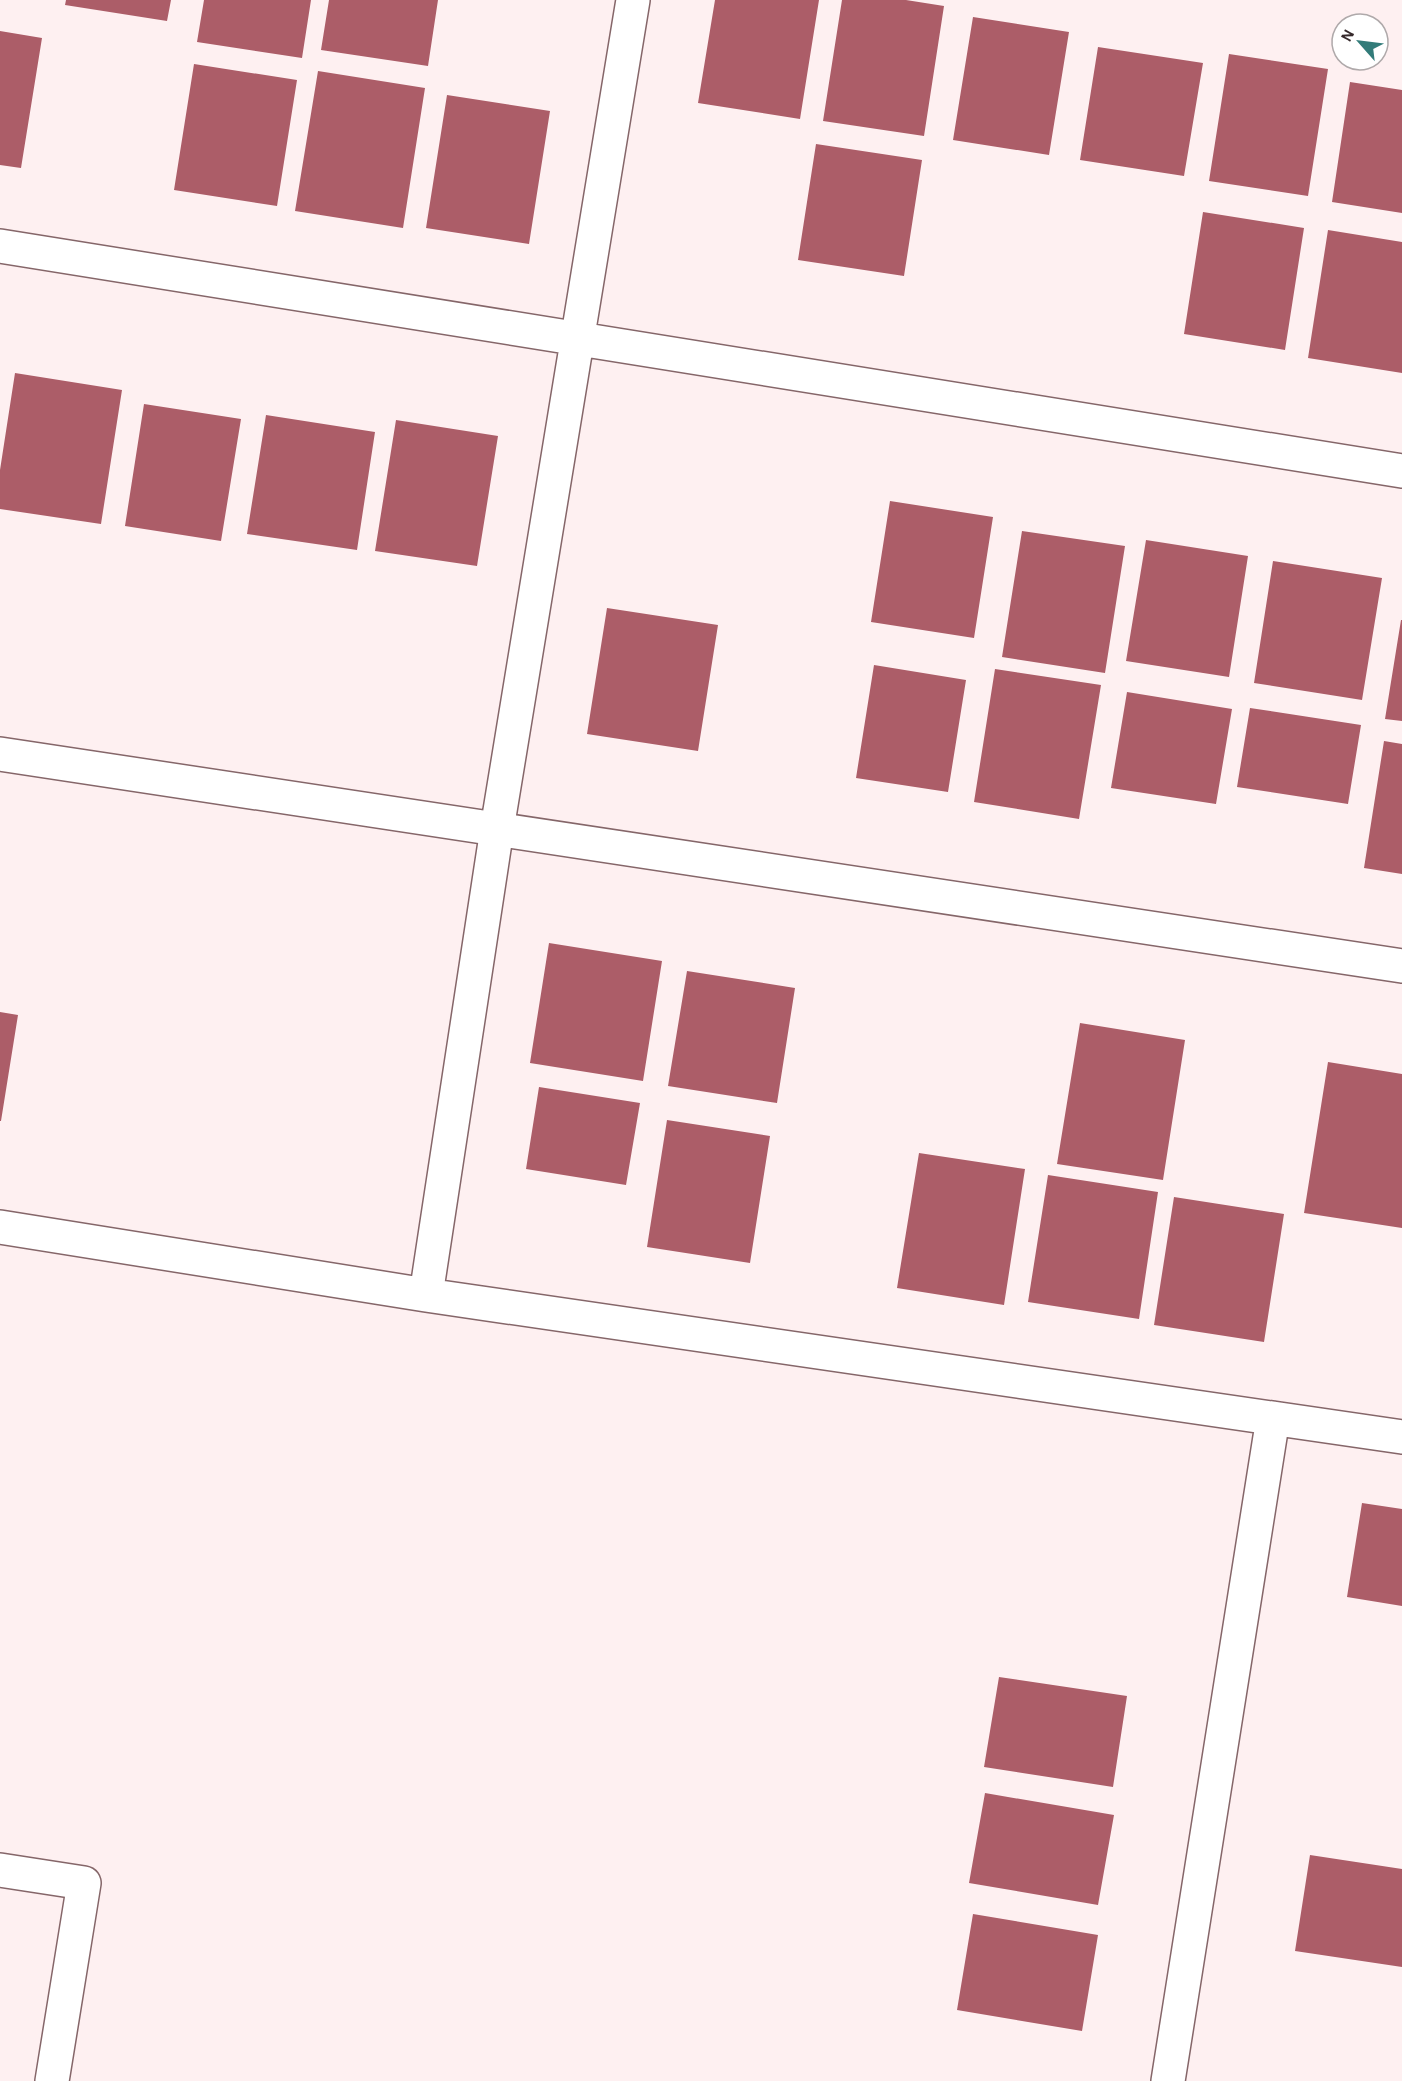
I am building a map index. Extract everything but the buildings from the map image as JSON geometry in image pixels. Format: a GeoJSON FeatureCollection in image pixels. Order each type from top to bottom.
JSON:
{"type":"FeatureCollection","features":[{"type":"Feature","properties":{"kind":"street"},"geometry":{"type":"LineString","coordinates":[[426,1295],[497,829],[633,0]]}},
{"type":"Feature","properties":{"kind":"street"},"geometry":{"type":"LineString","coordinates":[[0,246],[1402,471]]}},
{"type":"Feature","properties":{"kind":"street"},"geometry":{"type":"LineString","coordinates":[[0,754],[1402,966]]}},
{"type":"Feature","properties":{"kind":"street"},"geometry":{"type":"LineString","coordinates":[[0,1227],[426,1295],[1402,1437]]}},
{"type":"Feature","properties":{"kind":"street"},"geometry":{"type":"LineString","coordinates":[[1168,2081],[1273,1418]]}},
{"type":"Feature","properties":{"kind":"street"},"geometry":{"type":"LineString","coordinates":[[0,1870],[84,1883],[52,2081]]}}]}
